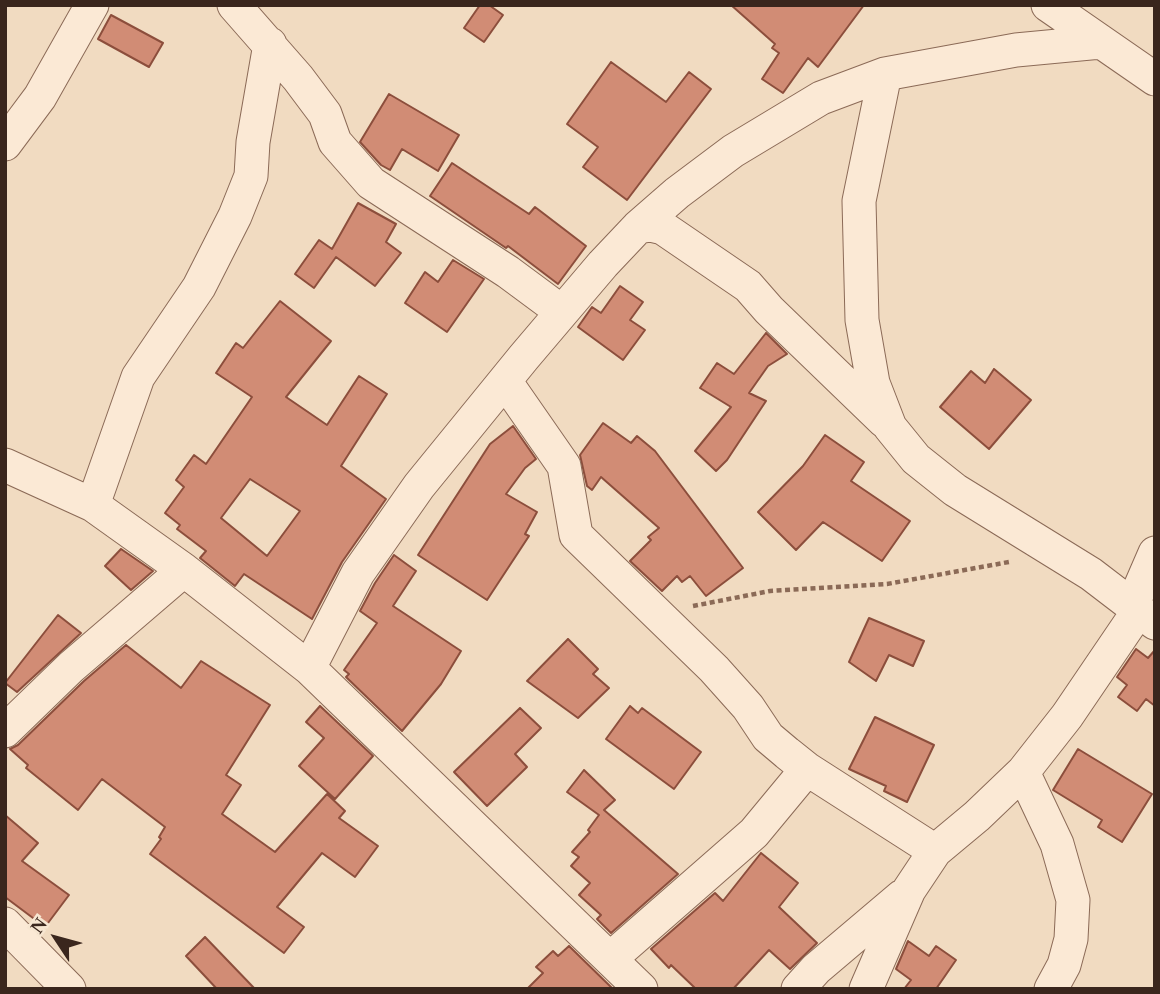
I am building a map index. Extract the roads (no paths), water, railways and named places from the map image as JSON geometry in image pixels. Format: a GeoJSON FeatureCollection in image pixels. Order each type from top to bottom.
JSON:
{"type":"FeatureCollection","features":[{"type":"Feature","properties":{"kind":"street"},"geometry":{"type":"LineString","coordinates":[[5,144],[40,97],[92,5]]}},
{"type":"Feature","properties":{"kind":"street"},"geometry":{"type":"LineString","coordinates":[[234,5],[270,44],[325,114],[335,142],[371,183],[508,272],[562,312]]}},
{"type":"Feature","properties":{"kind":"street"},"geometry":{"type":"LineString","coordinates":[[1048,5],[1155,79]]}},
{"type":"Feature","properties":{"kind":"street"},"geometry":{"type":"LineString","coordinates":[[309,668],[358,573],[419,486],[562,312],[638,227],[677,193],[733,151],[821,98],[885,74],[1016,50],[1101,42]]}},
{"type":"Feature","properties":{"kind":"street"},"geometry":{"type":"LineString","coordinates":[[93,505],[138,377],[199,287],[235,216],[251,176],[253,142],[270,44]]}},
{"type":"Feature","properties":{"kind":"street"},"geometry":{"type":"LineString","coordinates":[[885,74],[859,201],[862,320],[873,383],[890,427]]}},
{"type":"Feature","properties":{"kind":"street"},"geometry":{"type":"LineString","coordinates":[[638,227],[650,225],[663,228],[748,286],[769,310],[890,427],[916,458],[955,490],[1091,574],[1142,613]]}},
{"type":"Feature","properties":{"kind":"street"},"geometry":{"type":"LineString","coordinates":[[505,381],[564,466],[576,535],[722,678],[748,707],[768,737],[807,769],[935,851]]}},
{"type":"Feature","properties":{"kind":"street"},"geometry":{"type":"LineString","coordinates":[[5,465],[93,505],[184,570],[309,668],[641,989]]}},
{"type":"Feature","properties":{"kind":"street"},"geometry":{"type":"LineString","coordinates":[[866,989],[909,890],[935,851],[1023,772],[1142,613],[1155,553]]}},
{"type":"Feature","properties":{"kind":"street"},"geometry":{"type":"LineString","coordinates":[[5,731],[71,667],[184,570]]}},
{"type":"Feature","properties":{"kind":"street"},"geometry":{"type":"LineString","coordinates":[[610,959],[754,833],[807,769]]}},
{"type":"Feature","properties":{"kind":"street"},"geometry":{"type":"LineString","coordinates":[[1023,772],[1057,844],[1073,900],[1071,939],[1064,965],[1051,989]]}},
{"type":"Feature","properties":{"kind":"street"},"geometry":{"type":"LineString","coordinates":[[798,989],[816,969],[909,890]]}},
{"type":"Feature","properties":{"kind":"street"},"geometry":{"type":"LineString","coordinates":[[6,928],[69,989]]}}]}
